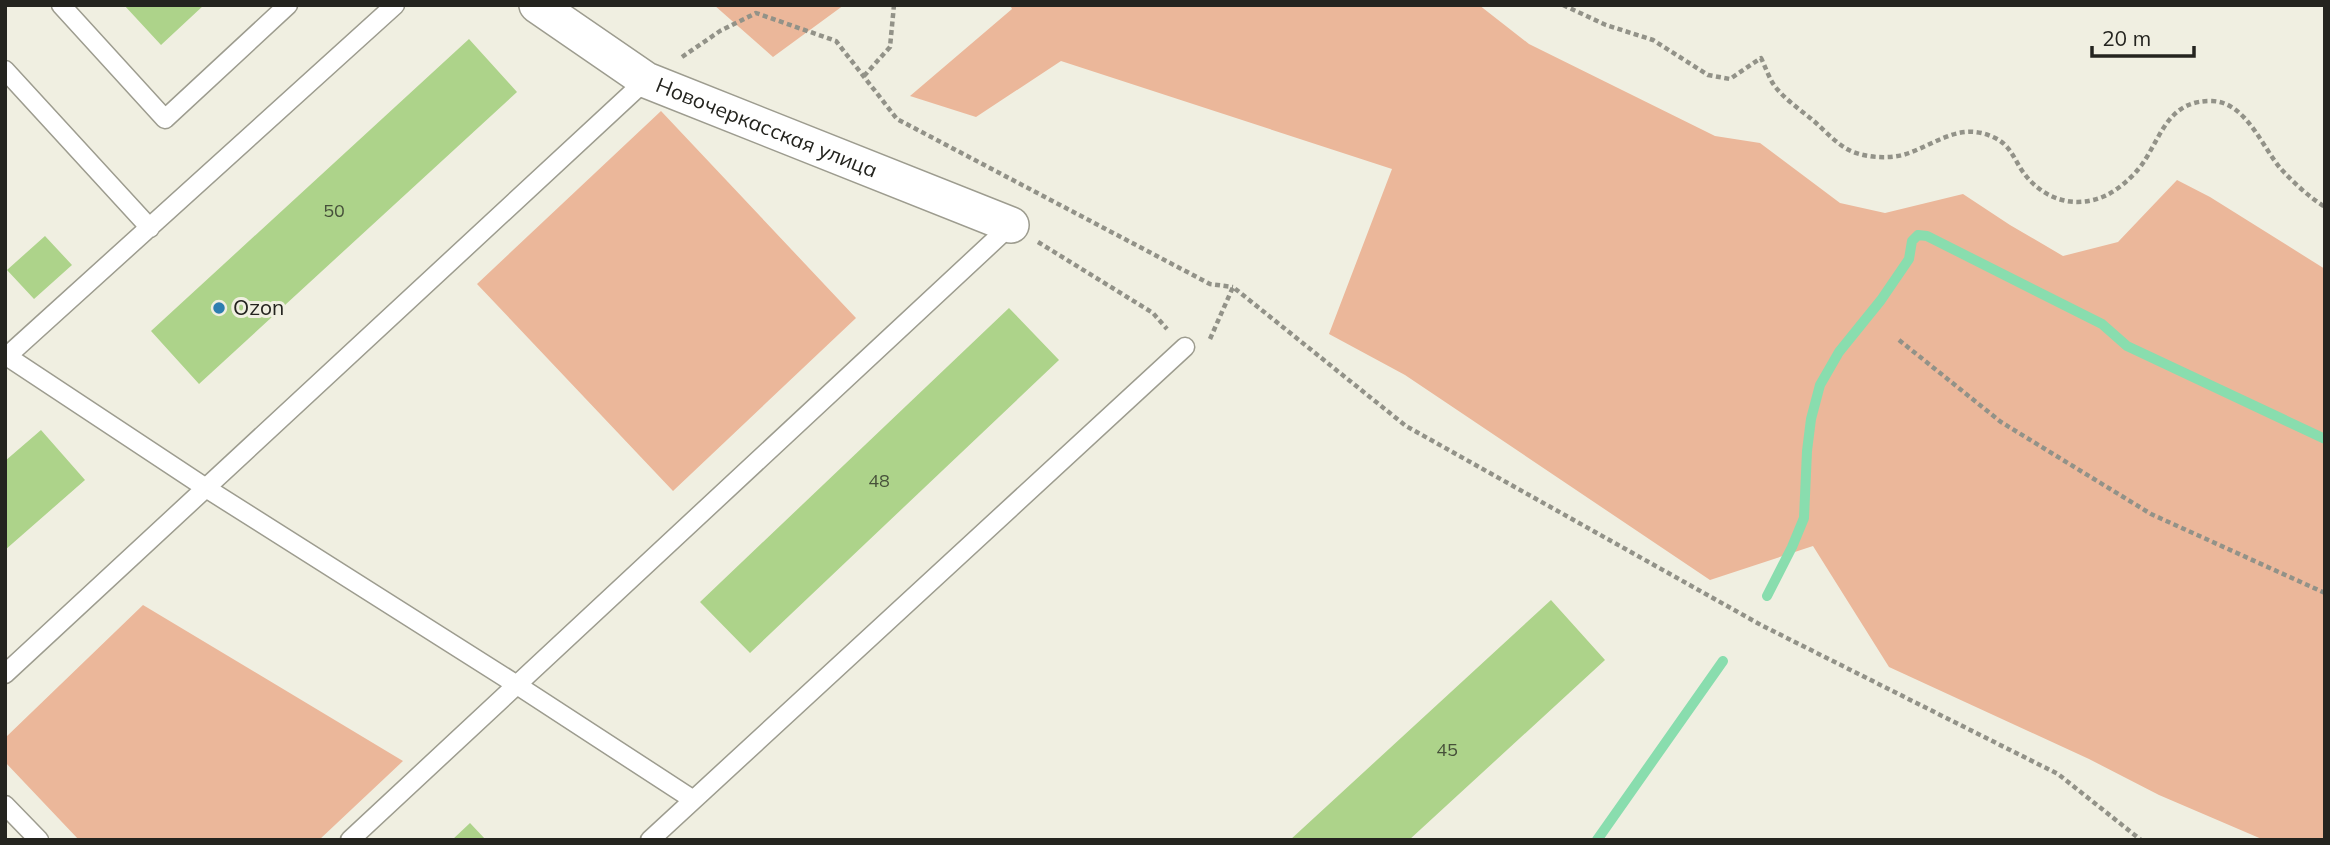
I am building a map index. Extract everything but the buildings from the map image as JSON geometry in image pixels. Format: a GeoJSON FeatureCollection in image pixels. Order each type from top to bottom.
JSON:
{"type":"FeatureCollection","features":[{"type":"Feature","properties":{"kind":"street","name":"Новочеркасская улица"},"geometry":{"type":"LineString","coordinates":[[537,5],[646,80],[1011,225]]}},
{"type":"Feature","properties":{"kind":"lane"},"geometry":{"type":"LineString","coordinates":[[61,5],[165,119],[288,5]]}},
{"type":"Feature","properties":{"kind":"lane"},"geometry":{"type":"LineString","coordinates":[[395,5],[6,357],[692,799]]}},
{"type":"Feature","properties":{"kind":"lane"},"geometry":{"type":"LineString","coordinates":[[5,71],[150,228]]}},
{"type":"Feature","properties":{"kind":"lane"},"geometry":{"type":"LineString","coordinates":[[5,674],[646,80]]}},
{"type":"Feature","properties":{"kind":"lane"},"geometry":{"type":"LineString","coordinates":[[350,840],[1011,225]]}},
{"type":"Feature","properties":{"kind":"lane"},"geometry":{"type":"LineString","coordinates":[[650,840],[1185,347]]}},
{"type":"Feature","properties":{"kind":"lane"},"geometry":{"type":"LineString","coordinates":[[5,805],[39,840]]}},
{"type":"Feature","properties":{"kind":"path"},"geometry":{"type":"LineString","coordinates":[[864,76],[890,47],[894,5]]}},
{"type":"Feature","properties":{"kind":"path"},"geometry":{"type":"LineString","coordinates":[[1563,5],[1606,25],[1653,40],[1708,75],[1730,79],[1761,58],[1772,83],[1788,100],[1846,148],[1864,156],[1907,154],[1946,135],[1971,131],[1993,137],[2011,150],[2023,172],[2037,188],[2058,201],[2078,203],[2107,195],[2130,178],[2144,162],[2164,125],[2176,113],[2190,103],[2224,103],[2238,112],[2280,167],[2311,198],[2325,207]]}},
{"type":"Feature","properties":{"kind":"path"},"geometry":{"type":"LineString","coordinates":[[646,80],[720,31],[757,13],[836,40],[897,119],[1210,284],[1233,287],[1406,426],[1761,625],[2058,775],[2141,840]]}},
{"type":"Feature","properties":{"kind":"path"},"geometry":{"type":"LineString","coordinates":[[1011,225],[1153,313],[1185,347],[1202,357],[1233,287]]}},
{"type":"Feature","properties":{"kind":"path"},"geometry":{"type":"LineString","coordinates":[[1899,340],[2001,422],[2151,514],[2325,593]]}},
{"type":"Feature","properties":{"kind":"shaded area"},"geometry":{"type":"Polygon","coordinates":[[[714,5],[844,5],[773,57],[714,5]]]}},
{"type":"Feature","properties":{"kind":"shaded area"},"geometry":{"type":"Polygon","coordinates":[[[1010,5],[1479,5],[1529,44],[1715,136],[1760,143],[1840,203],[1885,213],[1963,194],[2063,256],[2118,242],[2177,180],[2210,197],[2325,269],[2325,840],[2264,840],[2159,795],[2089,759],[1889,667],[1813,546],[1710,580],[1405,375],[1329,334],[1392,169],[1061,61],[976,117],[910,96],[1012,9],[1010,5]]]}},
{"type":"Feature","properties":{"kind":"shaded area"},"geometry":{"type":"Polygon","coordinates":[[[661,111],[856,318],[673,491],[477,284],[661,111]]]}},
{"type":"Feature","properties":{"kind":"shaded area"},"geometry":{"type":"Polygon","coordinates":[[[143,605],[403,761],[319,840],[79,840],[5,762],[5,738],[143,605]]]}},
{"type":"Feature","properties":{"kind":"waterway"},"geometry":{"type":"LineString","coordinates":[[1767,596],[1804,518],[1807,451],[1811,419],[1820,385],[1839,352],[1881,300],[1909,259],[1912,241],[1918,235],[1927,236],[2102,324],[2127,346],[2325,439]]}},
{"type":"Feature","properties":{"kind":"waterway"},"geometry":{"type":"LineString","coordinates":[[1597,840],[1723,661]]}},
{"type":"Feature","properties":{"kind":"place","name":"Ozon"},"geometry":{"type":"Point","coordinates":[219,308]}}]}
